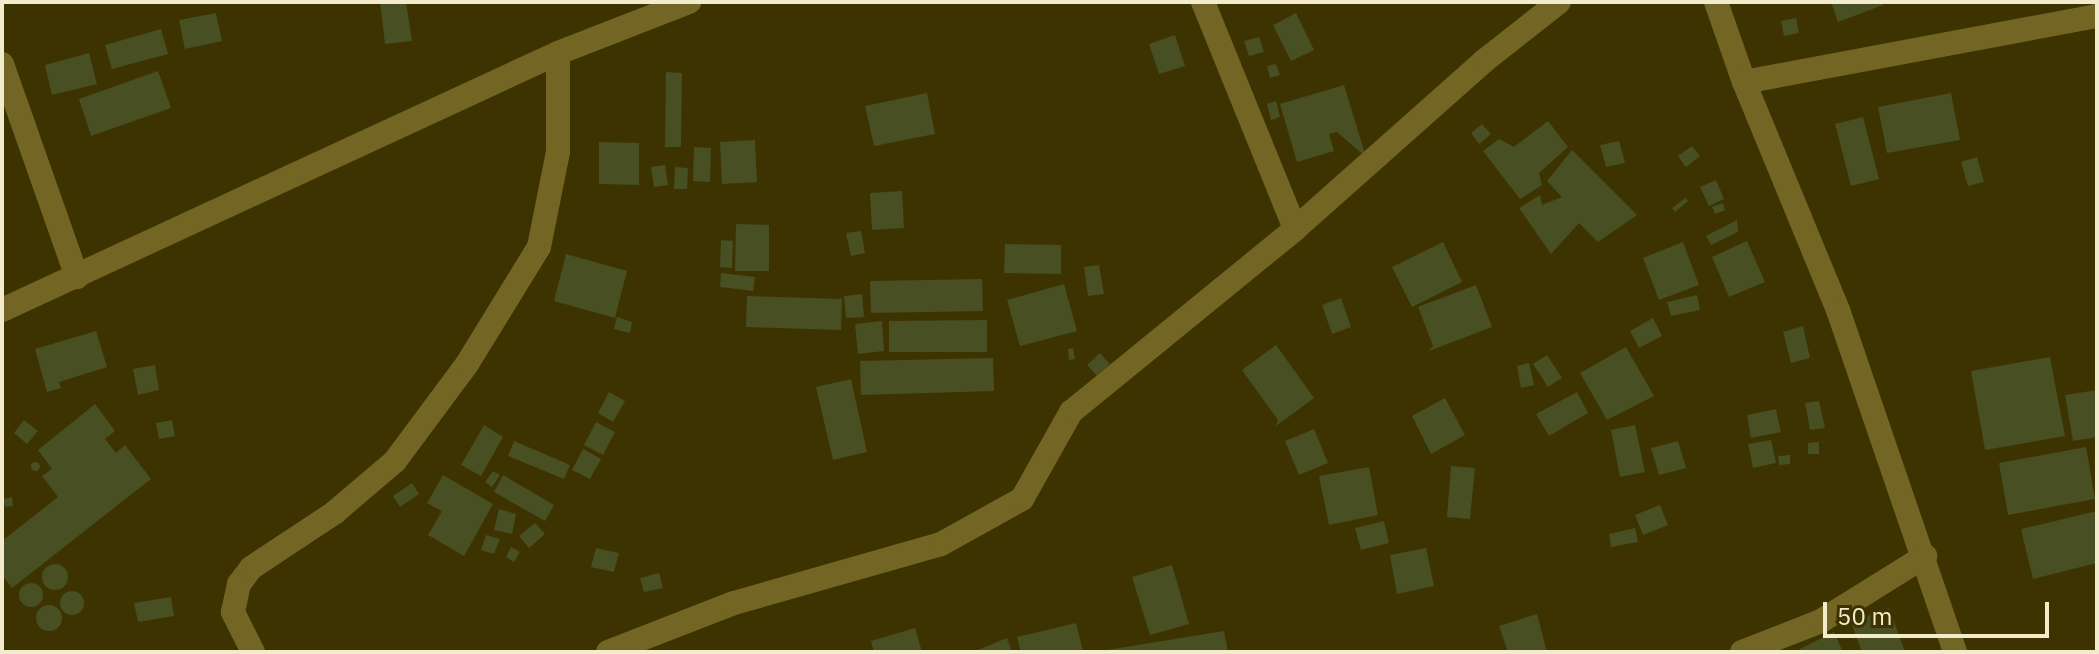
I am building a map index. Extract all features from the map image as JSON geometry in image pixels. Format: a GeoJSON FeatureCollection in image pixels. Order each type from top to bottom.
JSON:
{"type":"FeatureCollection","features":[{"type":"Feature","properties":{"kind":"street"},"geometry":{"type":"LineString","coordinates":[[2,310],[558,53],[689,2]]}},
{"type":"Feature","properties":{"kind":"street"},"geometry":{"type":"LineString","coordinates":[[1203,2],[1295,229]]}},
{"type":"Feature","properties":{"kind":"street"},"geometry":{"type":"LineString","coordinates":[[608,652],[734,603],[941,544],[1022,499],[1071,412],[1295,229],[1484,61],[1559,2]]}},
{"type":"Feature","properties":{"kind":"street"},"geometry":{"type":"LineString","coordinates":[[1716,2],[1744,82],[1838,310],[1925,556],[1955,652]]}},
{"type":"Feature","properties":{"kind":"street"},"geometry":{"type":"LineString","coordinates":[[1744,82],[2097,16]]}},
{"type":"Feature","properties":{"kind":"street"},"geometry":{"type":"LineString","coordinates":[[253,652],[233,612],[239,584],[251,568],[334,513],[395,461],[467,364],[539,247],[558,152],[558,53]]}},
{"type":"Feature","properties":{"kind":"street"},"geometry":{"type":"LineString","coordinates":[[2,64],[77,277]]}},
{"type":"Feature","properties":{"kind":"street"},"geometry":{"type":"LineString","coordinates":[[1742,652],[1821,621],[1925,556]]}},
{"type":"Feature","properties":{"kind":"building"},"geometry":{"type":"Polygon","coordinates":[[[380,2],[406,2],[412,41],[385,44],[380,2]]]}},
{"type":"Feature","properties":{"kind":"building"},"geometry":{"type":"Polygon","coordinates":[[[1831,2],[1882,2],[1883,5],[1838,22],[1831,2]]]}},
{"type":"Feature","properties":{"kind":"building"},"geometry":{"type":"Polygon","coordinates":[[[216,13],[222,41],[185,49],[179,20],[216,13]]]}},
{"type":"Feature","properties":{"kind":"building"},"geometry":{"type":"Polygon","coordinates":[[[1296,13],[1314,50],[1291,61],[1273,25],[1296,13]]]}},
{"type":"Feature","properties":{"kind":"building"},"geometry":{"type":"Polygon","coordinates":[[[1796,18],[1799,33],[1784,36],[1781,21],[1796,18]]]}},
{"type":"Feature","properties":{"kind":"building"},"geometry":{"type":"Polygon","coordinates":[[[161,29],[168,54],[112,69],[105,45],[161,29]]]}},
{"type":"Feature","properties":{"kind":"building"},"geometry":{"type":"Polygon","coordinates":[[[1175,35],[1185,66],[1159,74],[1149,44],[1175,35]]]}},
{"type":"Feature","properties":{"kind":"building"},"geometry":{"type":"Polygon","coordinates":[[[1259,37],[1264,52],[1249,56],[1244,41],[1259,37]]]}},
{"type":"Feature","properties":{"kind":"building"},"geometry":{"type":"Polygon","coordinates":[[[89,53],[97,84],[52,95],[45,65],[89,53]]]}},
{"type":"Feature","properties":{"kind":"building"},"geometry":{"type":"Polygon","coordinates":[[[1276,64],[1280,75],[1270,78],[1267,66],[1276,64]]]}},
{"type":"Feature","properties":{"kind":"building"},"geometry":{"type":"Polygon","coordinates":[[[158,71],[171,108],[91,136],[79,99],[158,71]]]}},
{"type":"Feature","properties":{"kind":"building"},"geometry":{"type":"Polygon","coordinates":[[[666,72],[682,73],[681,147],[665,147],[666,72]]]}},
{"type":"Feature","properties":{"kind":"building"},"geometry":{"type":"Polygon","coordinates":[[[1344,85],[1366,157],[1337,132],[1329,134],[1334,151],[1297,162],[1280,104],[1344,85]]]}},
{"type":"Feature","properties":{"kind":"building"},"geometry":{"type":"Polygon","coordinates":[[[927,93],[935,134],[874,146],[865,106],[927,93]]]}},
{"type":"Feature","properties":{"kind":"building"},"geometry":{"type":"Polygon","coordinates":[[[1951,93],[1960,140],[1887,153],[1878,107],[1951,93]]]}},
{"type":"Feature","properties":{"kind":"building"},"geometry":{"type":"Polygon","coordinates":[[[1276,101],[1280,117],[1271,120],[1267,104],[1276,101]]]}},
{"type":"Feature","properties":{"kind":"building"},"geometry":{"type":"Polygon","coordinates":[[[1863,117],[1879,179],[1851,186],[1835,124],[1863,117]]]}},
{"type":"Feature","properties":{"kind":"building"},"geometry":{"type":"Polygon","coordinates":[[[1548,121],[1568,147],[1539,173],[1542,185],[1520,199],[1483,151],[1499,139],[1514,147],[1548,121]]]}},
{"type":"Feature","properties":{"kind":"building"},"geometry":{"type":"Polygon","coordinates":[[[1482,124],[1491,134],[1479,144],[1471,133],[1482,124]]]}},
{"type":"Feature","properties":{"kind":"building"},"geometry":{"type":"Polygon","coordinates":[[[755,140],[757,182],[722,184],[720,142],[755,140]]]}},
{"type":"Feature","properties":{"kind":"building"},"geometry":{"type":"Polygon","coordinates":[[[1619,141],[1625,163],[1606,167],[1600,145],[1619,141]]]}},
{"type":"Feature","properties":{"kind":"building"},"geometry":{"type":"Polygon","coordinates":[[[599,142],[639,143],[639,185],[599,184],[599,142]]]}},
{"type":"Feature","properties":{"kind":"building"},"geometry":{"type":"Polygon","coordinates":[[[1692,146],[1700,156],[1686,167],[1678,156],[1692,146]]]}},
{"type":"Feature","properties":{"kind":"building"},"geometry":{"type":"Polygon","coordinates":[[[694,147],[711,148],[710,182],[693,181],[694,147]]]}},
{"type":"Feature","properties":{"kind":"building"},"geometry":{"type":"Polygon","coordinates":[[[1572,150],[1637,215],[1598,242],[1579,223],[1551,254],[1519,208],[1540,195],[1542,205],[1562,197],[1547,181],[1572,150]]]}},
{"type":"Feature","properties":{"kind":"building"},"geometry":{"type":"Polygon","coordinates":[[[1977,157],[1984,182],[1968,186],[1961,162],[1977,157]]]}},
{"type":"Feature","properties":{"kind":"building"},"geometry":{"type":"Polygon","coordinates":[[[665,165],[668,185],[654,187],[651,167],[665,165]]]}},
{"type":"Feature","properties":{"kind":"building"},"geometry":{"type":"Polygon","coordinates":[[[675,167],[688,168],[687,189],[674,189],[675,167]]]}},
{"type":"Feature","properties":{"kind":"building"},"geometry":{"type":"Polygon","coordinates":[[[1716,180],[1724,199],[1709,206],[1700,187],[1716,180]]]}},
{"type":"Feature","properties":{"kind":"building"},"geometry":{"type":"Polygon","coordinates":[[[902,191],[904,228],[872,230],[870,193],[902,191]]]}},
{"type":"Feature","properties":{"kind":"building"},"geometry":{"type":"Polygon","coordinates":[[[1685,198],[1688,201],[1675,212],[1672,208],[1685,198]]]}},
{"type":"Feature","properties":{"kind":"building"},"geometry":{"type":"Polygon","coordinates":[[[1723,203],[1725,210],[1715,214],[1712,207],[1723,203]]]}},
{"type":"Feature","properties":{"kind":"building"},"geometry":{"type":"Polygon","coordinates":[[[1737,220],[1738,232],[1711,245],[1706,236],[1737,220]]]}},
{"type":"Feature","properties":{"kind":"building"},"geometry":{"type":"Polygon","coordinates":[[[736,224],[769,225],[769,271],[735,271],[736,224]]]}},
{"type":"Feature","properties":{"kind":"building"},"geometry":{"type":"Polygon","coordinates":[[[861,231],[865,253],[851,256],[846,233],[861,231]]]}},
{"type":"Feature","properties":{"kind":"building"},"geometry":{"type":"Polygon","coordinates":[[[721,240],[733,241],[732,268],[720,267],[721,240]]]}},
{"type":"Feature","properties":{"kind":"building"},"geometry":{"type":"Polygon","coordinates":[[[1747,241],[1765,282],[1729,297],[1712,257],[1747,241]]]}},
{"type":"Feature","properties":{"kind":"building"},"geometry":{"type":"Polygon","coordinates":[[[1443,242],[1462,282],[1412,307],[1392,267],[1443,242]]]}},
{"type":"Feature","properties":{"kind":"building"},"geometry":{"type":"Polygon","coordinates":[[[1683,242],[1699,285],[1659,300],[1643,258],[1683,242]]]}},
{"type":"Feature","properties":{"kind":"building"},"geometry":{"type":"Polygon","coordinates":[[[1005,244],[1061,245],[1061,274],[1004,273],[1005,244]]]}},
{"type":"Feature","properties":{"kind":"building"},"geometry":{"type":"Polygon","coordinates":[[[566,254],[627,271],[615,318],[554,301],[566,254]]]}},
{"type":"Feature","properties":{"kind":"building"},"geometry":{"type":"Polygon","coordinates":[[[1099,265],[1104,294],[1088,296],[1084,267],[1099,265]]]}},
{"type":"Feature","properties":{"kind":"building"},"geometry":{"type":"Polygon","coordinates":[[[721,273],[755,277],[753,291],[720,287],[721,273]]]}},
{"type":"Feature","properties":{"kind":"building"},"geometry":{"type":"Polygon","coordinates":[[[982,279],[983,311],[871,313],[870,281],[982,279]]]}},
{"type":"Feature","properties":{"kind":"building"},"geometry":{"type":"Polygon","coordinates":[[[1064,284],[1077,331],[1020,346],[1007,300],[1064,284]]]}},
{"type":"Feature","properties":{"kind":"building"},"geometry":{"type":"Polygon","coordinates":[[[1476,285],[1492,327],[1429,351],[1433,346],[1418,307],[1476,285]]]}},
{"type":"Feature","properties":{"kind":"building"},"geometry":{"type":"Polygon","coordinates":[[[862,294],[864,317],[846,318],[844,296],[862,294]]]}},
{"type":"Feature","properties":{"kind":"building"},"geometry":{"type":"Polygon","coordinates":[[[1697,295],[1700,310],[1671,316],[1667,302],[1697,295]]]}},
{"type":"Feature","properties":{"kind":"building"},"geometry":{"type":"Polygon","coordinates":[[[747,296],[842,299],[841,330],[746,327],[747,296]]]}},
{"type":"Feature","properties":{"kind":"building"},"geometry":{"type":"Polygon","coordinates":[[[1341,298],[1351,327],[1332,334],[1322,305],[1341,298]]]}},
{"type":"Feature","properties":{"kind":"building"},"geometry":{"type":"Polygon","coordinates":[[[617,317],[632,322],[630,333],[614,329],[617,317]]]}},
{"type":"Feature","properties":{"kind":"building"},"geometry":{"type":"Polygon","coordinates":[[[1653,318],[1662,336],[1639,348],[1630,331],[1653,318]]]}},
{"type":"Feature","properties":{"kind":"building"},"geometry":{"type":"Polygon","coordinates":[[[987,320],[987,352],[889,352],[889,321],[987,320]]]}},
{"type":"Feature","properties":{"kind":"building"},"geometry":{"type":"Polygon","coordinates":[[[882,321],[884,351],[858,354],[855,324],[882,321]]]}},
{"type":"Feature","properties":{"kind":"building"},"geometry":{"type":"Polygon","coordinates":[[[1803,326],[1810,358],[1791,363],[1783,332],[1803,326]]]}},
{"type":"Feature","properties":{"kind":"building"},"geometry":{"type":"Polygon","coordinates":[[[96,331],[107,367],[59,382],[61,388],[47,392],[35,349],[96,331]]]}},
{"type":"Feature","properties":{"kind":"building"},"geometry":{"type":"Polygon","coordinates":[[[1276,345],[1314,398],[1276,426],[1278,420],[1242,370],[1276,345]]]}},
{"type":"Feature","properties":{"kind":"building"},"geometry":{"type":"Polygon","coordinates":[[[1626,347],[1654,396],[1607,420],[1580,373],[1626,347]]]}},
{"type":"Feature","properties":{"kind":"building"},"geometry":{"type":"Polygon","coordinates":[[[1073,348],[1075,359],[1069,360],[1068,349],[1073,348]]]}},
{"type":"Feature","properties":{"kind":"building"},"geometry":{"type":"Polygon","coordinates":[[[1100,353],[1110,364],[1097,376],[1087,365],[1100,353]]]}},
{"type":"Feature","properties":{"kind":"building"},"geometry":{"type":"Polygon","coordinates":[[[1547,355],[1562,378],[1548,387],[1533,364],[1547,355]]]}},
{"type":"Feature","properties":{"kind":"building"},"geometry":{"type":"Polygon","coordinates":[[[2050,357],[2065,436],[1985,450],[1971,371],[2050,357]]]}},
{"type":"Feature","properties":{"kind":"building"},"geometry":{"type":"Polygon","coordinates":[[[993,358],[994,391],[861,395],[860,361],[993,358]]]}},
{"type":"Feature","properties":{"kind":"building"},"geometry":{"type":"Polygon","coordinates":[[[1529,363],[1534,385],[1521,388],[1517,366],[1529,363]]]}},
{"type":"Feature","properties":{"kind":"building"},"geometry":{"type":"Polygon","coordinates":[[[155,365],[159,390],[138,395],[133,369],[155,365]]]}},
{"type":"Feature","properties":{"kind":"building"},"geometry":{"type":"Polygon","coordinates":[[[851,379],[867,452],[833,460],[816,387],[851,379]]]}},
{"type":"Feature","properties":{"kind":"building"},"geometry":{"type":"Polygon","coordinates":[[[2097,390],[2097,437],[2073,441],[2065,395],[2097,390]]]}},
{"type":"Feature","properties":{"kind":"building"},"geometry":{"type":"Polygon","coordinates":[[[609,392],[625,401],[613,422],[598,413],[609,392]]]}},
{"type":"Feature","properties":{"kind":"building"},"geometry":{"type":"Polygon","coordinates":[[[1577,392],[1588,413],[1549,436],[1536,414],[1577,392]]]}},
{"type":"Feature","properties":{"kind":"building"},"geometry":{"type":"Polygon","coordinates":[[[1445,398],[1465,435],[1431,454],[1412,416],[1445,398]]]}},
{"type":"Feature","properties":{"kind":"building"},"geometry":{"type":"Polygon","coordinates":[[[1819,401],[1825,428],[1810,430],[1805,403],[1819,401]]]}},
{"type":"Feature","properties":{"kind":"building"},"geometry":{"type":"Polygon","coordinates":[[[95,404],[115,431],[105,439],[116,453],[125,445],[151,479],[12,588],[2,575],[2,541],[58,497],[42,476],[52,469],[38,450],[95,404]]]}},
{"type":"Feature","properties":{"kind":"building"},"geometry":{"type":"Polygon","coordinates":[[[1776,409],[1781,432],[1751,438],[1747,415],[1776,409]]]}},
{"type":"Feature","properties":{"kind":"building"},"geometry":{"type":"Polygon","coordinates":[[[24,420],[38,431],[27,444],[14,433],[24,420]]]}},
{"type":"Feature","properties":{"kind":"building"},"geometry":{"type":"Polygon","coordinates":[[[172,420],[175,436],[159,439],[156,423],[172,420]]]}},
{"type":"Feature","properties":{"kind":"building"},"geometry":{"type":"Polygon","coordinates":[[[596,422],[615,432],[603,455],[584,445],[596,422]]]}},
{"type":"Feature","properties":{"kind":"building"},"geometry":{"type":"Polygon","coordinates":[[[484,425],[503,437],[481,476],[461,465],[484,425]]]}},
{"type":"Feature","properties":{"kind":"building"},"geometry":{"type":"Polygon","coordinates":[[[1635,425],[1645,472],[1620,477],[1611,430],[1635,425]]]}},
{"type":"Feature","properties":{"kind":"building"},"geometry":{"type":"Polygon","coordinates":[[[1314,429],[1328,463],[1299,475],[1285,441],[1314,429]]]}},
{"type":"Feature","properties":{"kind":"building"},"geometry":{"type":"Polygon","coordinates":[[[1771,440],[1776,463],[1753,468],[1748,444],[1771,440]]]}},
{"type":"Feature","properties":{"kind":"building"},"geometry":{"type":"Polygon","coordinates":[[[514,441],[570,465],[564,479],[508,456],[514,441]]]}},
{"type":"Feature","properties":{"kind":"building"},"geometry":{"type":"Polygon","coordinates":[[[1678,441],[1686,468],[1659,475],[1651,448],[1678,441]]]}},
{"type":"Feature","properties":{"kind":"building"},"geometry":{"type":"Polygon","coordinates":[[[1819,442],[1819,454],[1808,454],[1808,443],[1819,442]]]}},
{"type":"Feature","properties":{"kind":"building"},"geometry":{"type":"Polygon","coordinates":[[[2086,447],[2095,499],[2008,515],[1999,463],[2086,447]]]}},
{"type":"Feature","properties":{"kind":"building"},"geometry":{"type":"Polygon","coordinates":[[[583,449],[601,459],[590,479],[572,470],[583,449]]]}},
{"type":"Feature","properties":{"kind":"building"},"geometry":{"type":"Polygon","coordinates":[[[1790,455],[1790,464],[1779,465],[1778,456],[1790,455]]]}},
{"type":"Feature","properties":{"kind":"building"},"geometry":{"type":"Polygon","coordinates":[[[35,461],[40,466],[35,471],[30,466],[35,461]]]}},
{"type":"Feature","properties":{"kind":"building"},"geometry":{"type":"Polygon","coordinates":[[[1451,466],[1475,468],[1470,519],[1447,517],[1451,466]]]}},
{"type":"Feature","properties":{"kind":"building"},"geometry":{"type":"Polygon","coordinates":[[[1369,467],[1378,515],[1329,525],[1319,476],[1369,467]]]}},
{"type":"Feature","properties":{"kind":"building"},"geometry":{"type":"Polygon","coordinates":[[[493,471],[500,475],[492,487],[485,482],[493,471]]]}},
{"type":"Feature","properties":{"kind":"building"},"geometry":{"type":"Polygon","coordinates":[[[443,475],[493,504],[464,556],[428,535],[442,511],[427,503],[443,475]]]}},
{"type":"Feature","properties":{"kind":"building"},"geometry":{"type":"Polygon","coordinates":[[[503,475],[554,505],[545,521],[494,492],[503,475]]]}},
{"type":"Feature","properties":{"kind":"building"},"geometry":{"type":"Polygon","coordinates":[[[412,483],[419,494],[400,507],[393,496],[412,483]]]}},
{"type":"Feature","properties":{"kind":"building"},"geometry":{"type":"Polygon","coordinates":[[[12,497],[13,506],[5,507],[3,499],[12,497]]]}},
{"type":"Feature","properties":{"kind":"building"},"geometry":{"type":"Polygon","coordinates":[[[1660,505],[1668,525],[1643,535],[1635,515],[1660,505]]]}},
{"type":"Feature","properties":{"kind":"building"},"geometry":{"type":"Polygon","coordinates":[[[499,509],[516,514],[512,534],[494,530],[499,509]]]}},
{"type":"Feature","properties":{"kind":"building"},"geometry":{"type":"Polygon","coordinates":[[[2097,511],[2097,563],[2033,579],[2021,529],[2097,511]]]}},
{"type":"Feature","properties":{"kind":"building"},"geometry":{"type":"Polygon","coordinates":[[[1384,521],[1389,543],[1361,550],[1355,528],[1384,521]]]}},
{"type":"Feature","properties":{"kind":"building"},"geometry":{"type":"Polygon","coordinates":[[[535,523],[545,534],[529,548],[519,536],[535,523]]]}},
{"type":"Feature","properties":{"kind":"building"},"geometry":{"type":"Polygon","coordinates":[[[1635,528],[1638,542],[1611,547],[1609,534],[1635,528]]]}},
{"type":"Feature","properties":{"kind":"building"},"geometry":{"type":"Polygon","coordinates":[[[486,535],[500,539],[494,554],[481,550],[486,535]]]}},
{"type":"Feature","properties":{"kind":"building"},"geometry":{"type":"Polygon","coordinates":[[[511,547],[520,552],[514,562],[506,557],[511,547]]]}},
{"type":"Feature","properties":{"kind":"building"},"geometry":{"type":"Polygon","coordinates":[[[596,548],[619,553],[614,572],[591,567],[596,548]]]}},
{"type":"Feature","properties":{"kind":"building"},"geometry":{"type":"Polygon","coordinates":[[[1426,548],[1434,586],[1397,594],[1390,555],[1426,548]]]}},
{"type":"Feature","properties":{"kind":"building"},"geometry":{"type":"Polygon","coordinates":[[[55,564],[64,568],[68,577],[64,586],[55,590],[46,586],[42,577],[46,568],[55,564]]]}},
{"type":"Feature","properties":{"kind":"building"},"geometry":{"type":"Polygon","coordinates":[[[1172,565],[1189,624],[1150,635],[1132,577],[1172,565]]]}},
{"type":"Feature","properties":{"kind":"building"},"geometry":{"type":"Polygon","coordinates":[[[659,573],[663,588],[644,592],[640,578],[659,573]]]}},
{"type":"Feature","properties":{"kind":"building"},"geometry":{"type":"Polygon","coordinates":[[[31,583],[42,590],[43,595],[36,606],[31,607],[20,600],[19,595],[26,584],[31,583]]]}},
{"type":"Feature","properties":{"kind":"building"},"geometry":{"type":"Polygon","coordinates":[[[72,591],[83,598],[84,603],[77,614],[72,615],[61,608],[60,603],[67,592],[72,591]]]}},
{"type":"Feature","properties":{"kind":"building"},"geometry":{"type":"Polygon","coordinates":[[[171,597],[174,616],[138,622],[134,603],[171,597]]]}},
{"type":"Feature","properties":{"kind":"building"},"geometry":{"type":"Polygon","coordinates":[[[49,605],[58,609],[62,618],[58,627],[49,631],[40,627],[36,618],[40,609],[49,605]]]}},
{"type":"Feature","properties":{"kind":"building"},"geometry":{"type":"Polygon","coordinates":[[[1889,608],[1905,652],[1862,652],[1851,622],[1889,608]]]}},
{"type":"Feature","properties":{"kind":"building"},"geometry":{"type":"Polygon","coordinates":[[[1537,614],[1547,652],[1508,652],[1499,626],[1537,614]]]}},
{"type":"Feature","properties":{"kind":"building"},"geometry":{"type":"Polygon","coordinates":[[[1076,623],[1083,652],[1021,652],[1017,637],[1076,623]]]}},
{"type":"Feature","properties":{"kind":"building"},"geometry":{"type":"Polygon","coordinates":[[[915,628],[922,652],[874,652],[871,641],[915,628]]]}},
{"type":"Feature","properties":{"kind":"building"},"geometry":{"type":"Polygon","coordinates":[[[1224,631],[1228,652],[1107,652],[1107,650],[1224,631]]]}},
{"type":"Feature","properties":{"kind":"building"},"geometry":{"type":"Polygon","coordinates":[[[1834,632],[1843,652],[1794,652],[1834,632]]]}},
{"type":"Feature","properties":{"kind":"building"},"geometry":{"type":"Polygon","coordinates":[[[1007,638],[1012,652],[973,652],[1007,638]]]}}]}
